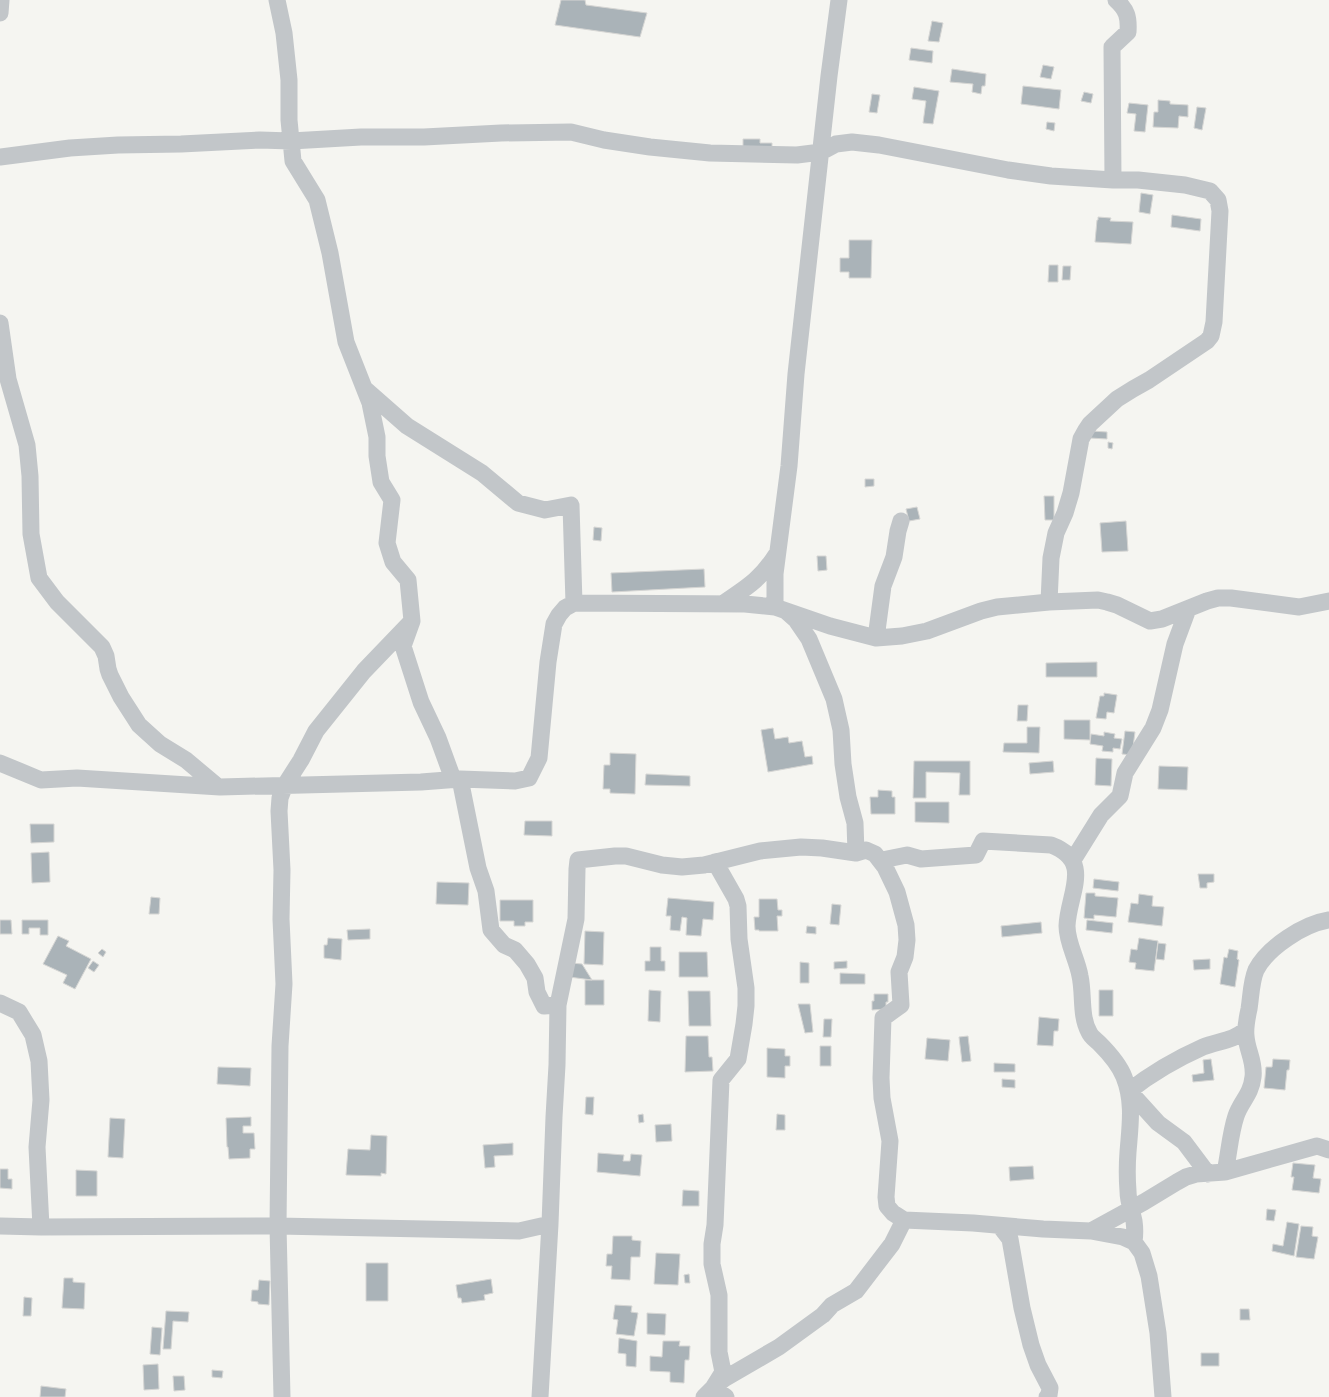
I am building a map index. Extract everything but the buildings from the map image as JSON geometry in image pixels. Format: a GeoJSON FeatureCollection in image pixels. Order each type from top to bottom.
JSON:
{"type":"FeatureCollection","features":[{"type":"Feature","properties":{"kind":"street"},"geometry":{"type":"LineString","coordinates":[[0,13],[1,0]]}},
{"type":"Feature","properties":{"kind":"street"},"geometry":{"type":"LineString","coordinates":[[278,0],[284,33],[289,80],[289,120],[293,161],[317,200],[330,253],[346,342],[370,403],[377,437],[377,456],[381,482],[392,500],[388,543],[393,562],[408,580],[412,621],[403,646],[420,702],[456,779],[478,868],[486,891],[491,930],[504,946],[515,950],[527,964],[535,978],[537,992],[542,1005],[558,1005]]}},
{"type":"Feature","properties":{"kind":"street"},"geometry":{"type":"LineString","coordinates":[[839,0],[796,374],[789,466],[775,574],[780,609],[796,620],[809,638],[834,699],[840,730],[848,797],[855,823],[856,853]]}},
{"type":"Feature","properties":{"kind":"street"},"geometry":{"type":"LineString","coordinates":[[1113,180],[1112,47],[1128,32],[1125,7],[1116,0]]}},
{"type":"Feature","properties":{"kind":"street"},"geometry":{"type":"LineString","coordinates":[[0,157],[70,148],[118,145],[571,132],[604,140],[710,154],[797,155],[821,152],[836,144],[852,142],[879,145],[1008,170],[1051,176],[1138,180],[1185,185],[1210,191],[1216,197],[1220,211],[1213,330],[1211,336],[1203,344],[1149,380],[1117,399],[1090,424],[1086,430],[1081,439],[1071,493],[1065,513],[1056,533],[1051,558],[1049,602]]}},
{"type":"Feature","properties":{"kind":"street"},"geometry":{"type":"LineString","coordinates":[[0,323],[8,379],[27,445],[30,476],[31,534],[39,578],[57,602],[102,646],[110,675],[120,696],[139,725],[160,744],[186,760],[217,786]]}},
{"type":"Feature","properties":{"kind":"street"},"geometry":{"type":"LineString","coordinates":[[364,388],[408,426],[482,473],[518,503],[545,510],[571,505],[574,603]]}},
{"type":"Feature","properties":{"kind":"street"},"geometry":{"type":"LineString","coordinates":[[876,638],[883,586],[894,557],[901,521]]}},
{"type":"Feature","properties":{"kind":"street"},"geometry":{"type":"LineString","coordinates":[[724,603],[749,587],[759,578],[778,554]]}},
{"type":"Feature","properties":{"kind":"street"},"geometry":{"type":"LineString","coordinates":[[0,763],[41,780],[77,778],[217,786],[421,782],[456,779],[514,780],[529,778],[539,758],[548,662],[554,624],[565,608],[574,603],[745,604],[780,609],[830,626],[876,638],[927,631],[981,611],[997,607],[1049,602],[1098,600],[1117,605],[1150,621],[1162,620],[1218,598],[1232,598],[1299,607],[1329,601]]}},
{"type":"Feature","properties":{"kind":"street"},"geometry":{"type":"LineString","coordinates":[[1073,860],[1101,815],[1120,796],[1125,773],[1153,728],[1160,710],[1175,644],[1188,609]]}},
{"type":"Feature","properties":{"kind":"street"},"geometry":{"type":"LineString","coordinates":[[282,1397],[278,1226],[280,1046],[284,984],[282,870],[279,811],[280,798],[285,785],[301,760],[316,731],[364,671],[412,621]]}},
{"type":"Feature","properties":{"kind":"street"},"geometry":{"type":"LineString","coordinates":[[881,862],[887,859],[907,855],[921,859],[976,855],[983,841],[1050,845],[1059,848],[1073,860],[1075,874],[1067,927],[1080,974],[1084,1017],[1092,1037],[1118,1065],[1124,1076],[1129,1091],[1131,1117],[1128,1152],[1128,1192],[1134,1222],[1134,1242]]}},
{"type":"Feature","properties":{"kind":"street"},"geometry":{"type":"LineString","coordinates":[[540,1397],[550,1224],[558,1005],[576,919],[578,860],[626,856],[662,865],[682,867],[704,865],[760,851],[801,847],[822,848],[856,853],[866,850],[875,854],[898,892],[906,925],[907,940],[905,957],[899,972],[901,1005],[883,1018],[881,1078],[882,1098],[890,1141],[886,1198],[887,1206],[892,1213],[904,1220],[1091,1231],[1123,1237],[1134,1242],[1142,1253],[1149,1276],[1158,1333],[1163,1397]]}},
{"type":"Feature","properties":{"kind":"street"},"geometry":{"type":"LineString","coordinates":[[714,1394],[723,1372],[719,1352],[719,1295],[712,1257],[722,1080],[738,1059],[746,1006],[746,988],[739,939],[738,906],[736,899],[715,862]]}},
{"type":"Feature","properties":{"kind":"street"},"geometry":{"type":"LineString","coordinates":[[1225,1172],[1236,1116],[1247,1096],[1253,1079],[1254,1064],[1247,1044],[1245,1030],[1254,975],[1267,955],[1286,939],[1317,922],[1329,920]]}},
{"type":"Feature","properties":{"kind":"street"},"geometry":{"type":"LineString","coordinates":[[0,1003],[19,1012],[33,1035],[39,1061],[41,1100],[37,1148],[41,1227]]}},
{"type":"Feature","properties":{"kind":"street"},"geometry":{"type":"LineString","coordinates":[[1129,1091],[1152,1074],[1176,1060],[1204,1047],[1234,1037],[1245,1030]]}},
{"type":"Feature","properties":{"kind":"street"},"geometry":{"type":"LineString","coordinates":[[1129,1091],[1158,1123],[1184,1142],[1208,1174]]}},
{"type":"Feature","properties":{"kind":"street"},"geometry":{"type":"LineString","coordinates":[[1091,1231],[1186,1177],[1196,1174],[1225,1172],[1317,1146],[1329,1150]]}},
{"type":"Feature","properties":{"kind":"street"},"geometry":{"type":"LineString","coordinates":[[714,1394],[736,1371],[779,1347],[823,1315],[832,1305],[856,1291],[892,1244],[897,1231],[904,1220]]}},
{"type":"Feature","properties":{"kind":"street"},"geometry":{"type":"LineString","coordinates":[[0,1226],[278,1226],[519,1231],[550,1224]]}},
{"type":"Feature","properties":{"kind":"street"},"geometry":{"type":"LineString","coordinates":[[1000,1226],[1010,1240],[1022,1308],[1031,1345],[1038,1364],[1050,1388],[1049,1395],[1047,1397]]}}]}
